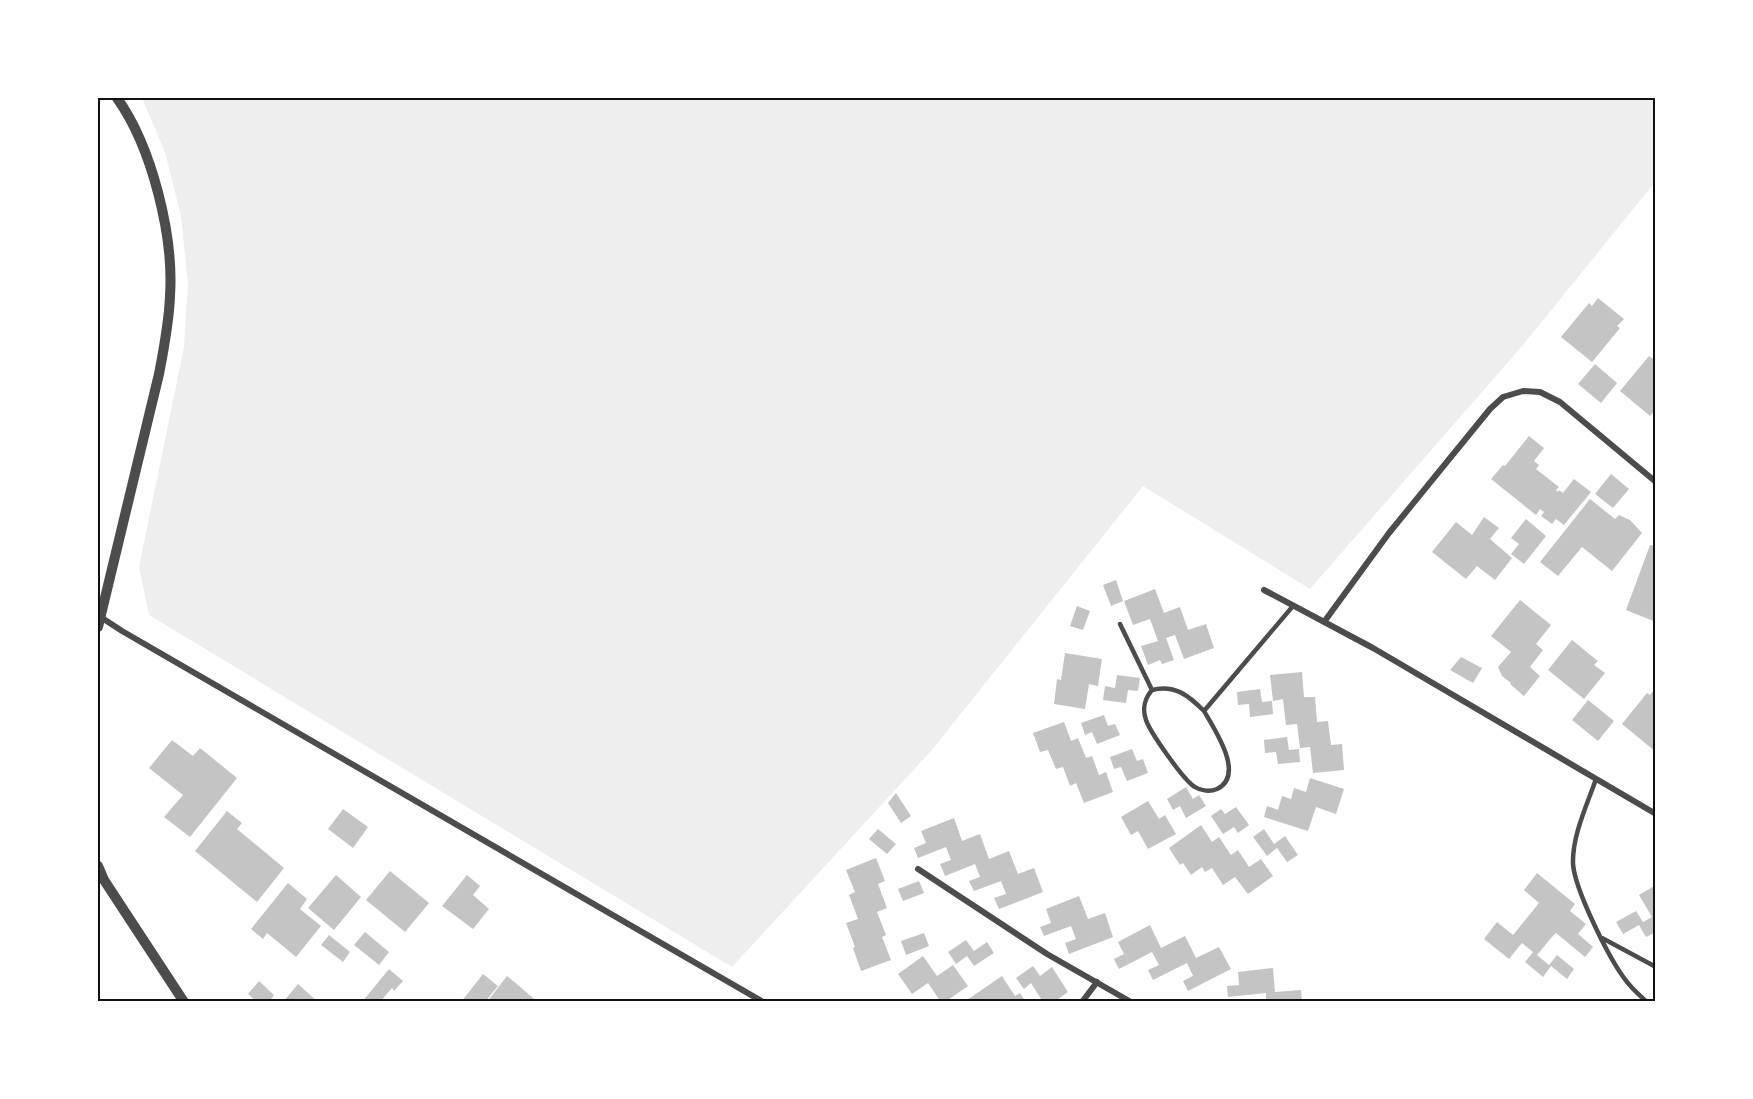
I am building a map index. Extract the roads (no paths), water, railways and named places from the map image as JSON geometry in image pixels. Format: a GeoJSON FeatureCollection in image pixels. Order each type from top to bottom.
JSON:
{"type":"FeatureCollection","features":[{"type":"Feature","properties":{"kind":"street"},"geometry":{"type":"LineString","coordinates":[[117,98],[146,155],[164,216],[170,294],[167,332],[159,374],[98,619],[763,1002]]}},
{"type":"Feature","properties":{"kind":"street"},"geometry":{"type":"LineString","coordinates":[[1324,622],[1389,533],[1490,409],[1503,398],[1523,390],[1540,392],[1560,402],[1656,482]]}},
{"type":"Feature","properties":{"kind":"street"},"geometry":{"type":"LineString","coordinates":[[1264,590],[1394,660],[1656,814]]}},
{"type":"Feature","properties":{"kind":"street"},"geometry":{"type":"LineString","coordinates":[[98,866],[115,897],[184,1002]]}},
{"type":"Feature","properties":{"kind":"street"},"geometry":{"type":"LineString","coordinates":[[918,868],[1047,954],[1131,1002]]}},
{"type":"Feature","properties":{"kind":"street"},"geometry":{"type":"LineString","coordinates":[[1082,1002],[1097,982]]}},
{"type":"Feature","properties":{"kind":"lane"},"geometry":{"type":"LineString","coordinates":[[1204,711],[1293,606]]}},
{"type":"Feature","properties":{"kind":"lane"},"geometry":{"type":"LineString","coordinates":[[1120,624],[1152,690]]}},
{"type":"Feature","properties":{"kind":"lane"},"geometry":{"type":"LineString","coordinates":[[1162,688],[1179,691],[1204,711],[1222,743],[1229,768],[1228,777],[1218,788],[1211,791],[1202,790],[1186,780],[1146,722],[1144,705],[1152,690],[1162,688]]}},
{"type":"Feature","properties":{"kind":"lane"},"geometry":{"type":"LineString","coordinates":[[1596,779],[1575,840],[1573,862],[1576,880],[1602,938],[1624,979],[1647,1002]]}},
{"type":"Feature","properties":{"kind":"lane"},"geometry":{"type":"LineString","coordinates":[[1602,938],[1656,967]]}}]}
